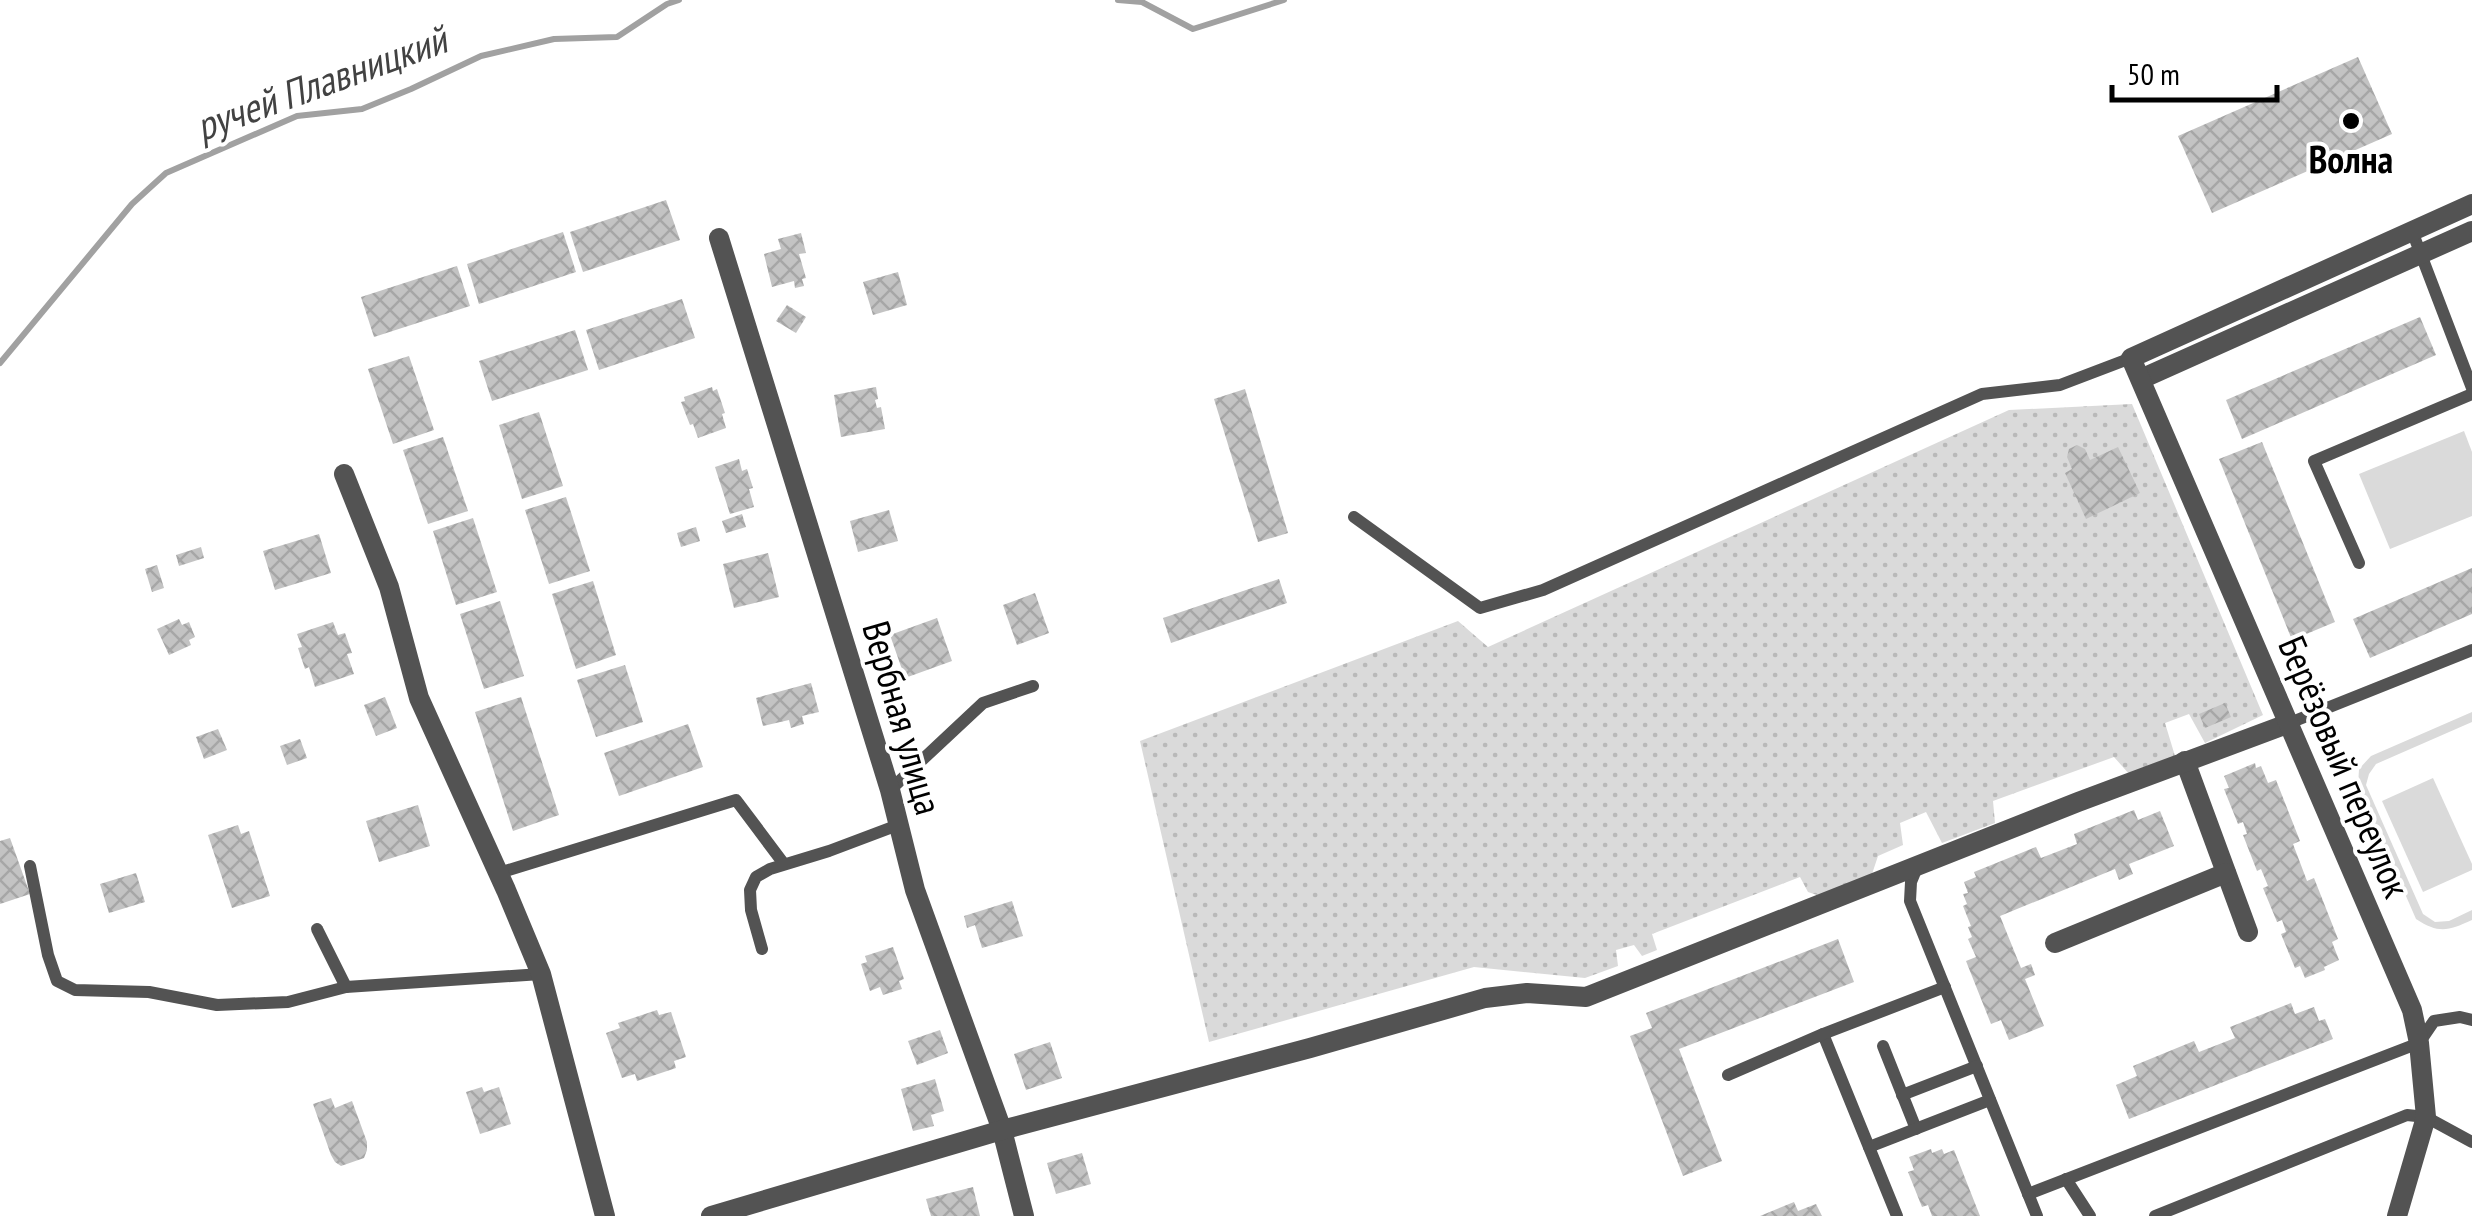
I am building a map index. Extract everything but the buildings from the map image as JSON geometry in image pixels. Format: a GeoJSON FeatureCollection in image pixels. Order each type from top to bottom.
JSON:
{"type":"FeatureCollection","features":[{"type":"Feature","properties":{"kind":"street"},"geometry":{"type":"LineString","coordinates":[[2131,358],[2472,204]]}},
{"type":"Feature","properties":{"kind":"street"},"geometry":{"type":"LineString","coordinates":[[2141,379],[2472,231]]}},
{"type":"Feature","properties":{"kind":"street","name":"Вербная улица"},"geometry":{"type":"LineString","coordinates":[[719,238],[890,790],[914,890],[1002,1130],[1024,1216]]}},
{"type":"Feature","properties":{"kind":"street","name":"Берёзовый переулок"},"geometry":{"type":"LineString","coordinates":[[2131,358],[2412,1010],[2426,1117],[2397,1216]]}},
{"type":"Feature","properties":{"kind":"street"},"geometry":{"type":"LineString","coordinates":[[344,474],[388,587],[419,698],[540,974],[605,1216]]}},
{"type":"Feature","properties":{"kind":"street"},"geometry":{"type":"LineString","coordinates":[[711,1216],[1002,1130],[1485,998],[1527,993],[1586,997],[2287,724]]}},
{"type":"Feature","properties":{"kind":"street"},"geometry":{"type":"LineString","coordinates":[[2185,761],[2248,932]]}},
{"type":"Feature","properties":{"kind":"street"},"geometry":{"type":"LineString","coordinates":[[2055,943],[2226,873]]}},
{"type":"Feature","properties":{"kind":"lane"},"geometry":{"type":"LineString","coordinates":[[2358,563],[2314,461],[2472,391],[2412,231]]}},
{"type":"Feature","properties":{"kind":"lane"},"geometry":{"type":"LineString","coordinates":[[1354,517],[1480,608],[1543,590],[1982,394],[2060,385],[2131,358]]}},
{"type":"Feature","properties":{"kind":"lane"},"geometry":{"type":"LineString","coordinates":[[2287,724],[2472,650]]}},
{"type":"Feature","properties":{"kind":"lane"},"geometry":{"type":"LineString","coordinates":[[890,790],[982,703],[1033,686]]}},
{"type":"Feature","properties":{"kind":"lane"},"geometry":{"type":"LineString","coordinates":[[499,874],[736,800],[784,864]]}},
{"type":"Feature","properties":{"kind":"lane"},"geometry":{"type":"LineString","coordinates":[[762,949],[750,890],[756,877],[898,825]]}},
{"type":"Feature","properties":{"kind":"lane"},"geometry":{"type":"LineString","coordinates":[[1918,865],[1911,882],[1910,900],[2037,1216]]}},
{"type":"Feature","properties":{"kind":"lane"},"geometry":{"type":"LineString","coordinates":[[30,866],[57,980],[75,990],[149,992],[217,1005],[288,1002],[346,987],[540,974]]}},
{"type":"Feature","properties":{"kind":"lane"},"geometry":{"type":"LineString","coordinates":[[317,929],[346,987]]}},
{"type":"Feature","properties":{"kind":"lane"},"geometry":{"type":"LineString","coordinates":[[1728,1075],[1945,987]]}},
{"type":"Feature","properties":{"kind":"lane"},"geometry":{"type":"LineString","coordinates":[[2028,1194],[2419,1043],[2434,1021],[2460,1016],[2472,1020]]}},
{"type":"Feature","properties":{"kind":"lane"},"geometry":{"type":"LineString","coordinates":[[1823,1034],[1897,1216]]}},
{"type":"Feature","properties":{"kind":"lane"},"geometry":{"type":"LineString","coordinates":[[1883,1046],[1916,1129]]}},
{"type":"Feature","properties":{"kind":"lane"},"geometry":{"type":"LineString","coordinates":[[1902,1095],[1976,1066]]}},
{"type":"Feature","properties":{"kind":"lane"},"geometry":{"type":"LineString","coordinates":[[1869,1148],[1990,1100]]}},
{"type":"Feature","properties":{"kind":"lane"},"geometry":{"type":"LineString","coordinates":[[2155,1216],[2407,1115],[2426,1117],[2472,1142]]}},
{"type":"Feature","properties":{"kind":"lane"},"geometry":{"type":"LineString","coordinates":[[2066,1179],[2090,1216]]}},
{"type":"Feature","properties":{"kind":"shaded area"},"geometry":{"type":"Polygon","coordinates":[[[2132,404],[2263,715],[2205,743],[2189,714],[2165,723],[2175,756],[2130,775],[2114,757],[1993,801],[1995,823],[1942,843],[1926,812],[1900,823],[1903,845],[1878,856],[1871,877],[1823,897],[1808,892],[1800,877],[1652,934],[1657,950],[1642,956],[1634,945],[1616,950],[1618,966],[1585,978],[1474,967],[1209,1042],[1140,741],[1458,621],[1488,647],[2009,410],[2132,404]]]}},
{"type":"Feature","properties":{"kind":"shaded area"},"geometry":{"type":"Polygon","coordinates":[[[2464,431],[2472,452],[2472,516],[2390,549],[2359,474],[2464,431]]]}},
{"type":"Feature","properties":{"kind":"shaded area"},"geometry":{"type":"Polygon","coordinates":[[[2472,712],[2472,722],[2376,764],[2366,785],[2423,914],[2435,922],[2449,921],[2472,910],[2472,920],[2437,929],[2416,919],[2358,786],[2359,769],[2371,756],[2472,712]]]}},
{"type":"Feature","properties":{"kind":"shaded area"},"geometry":{"type":"Polygon","coordinates":[[[2433,778],[2472,870],[2423,892],[2382,801],[2433,778]]]}},
{"type":"Feature","properties":{"kind":"waterway","name":"ручей Плавницкий"},"geometry":{"type":"LineString","coordinates":[[0,363],[132,204],[166,173],[297,116],[362,109],[481,56],[554,39],[617,37],[679,0]]}},
{"type":"Feature","properties":{"kind":"waterway","name":"ручей Плавницкий"},"geometry":{"type":"LineString","coordinates":[[1118,0],[1142,2],[1193,29],[1284,0]]}},
{"type":"Feature","properties":{"kind":"place","name":"Волна"},"geometry":{"type":"Point","coordinates":[2351,121]}}]}
